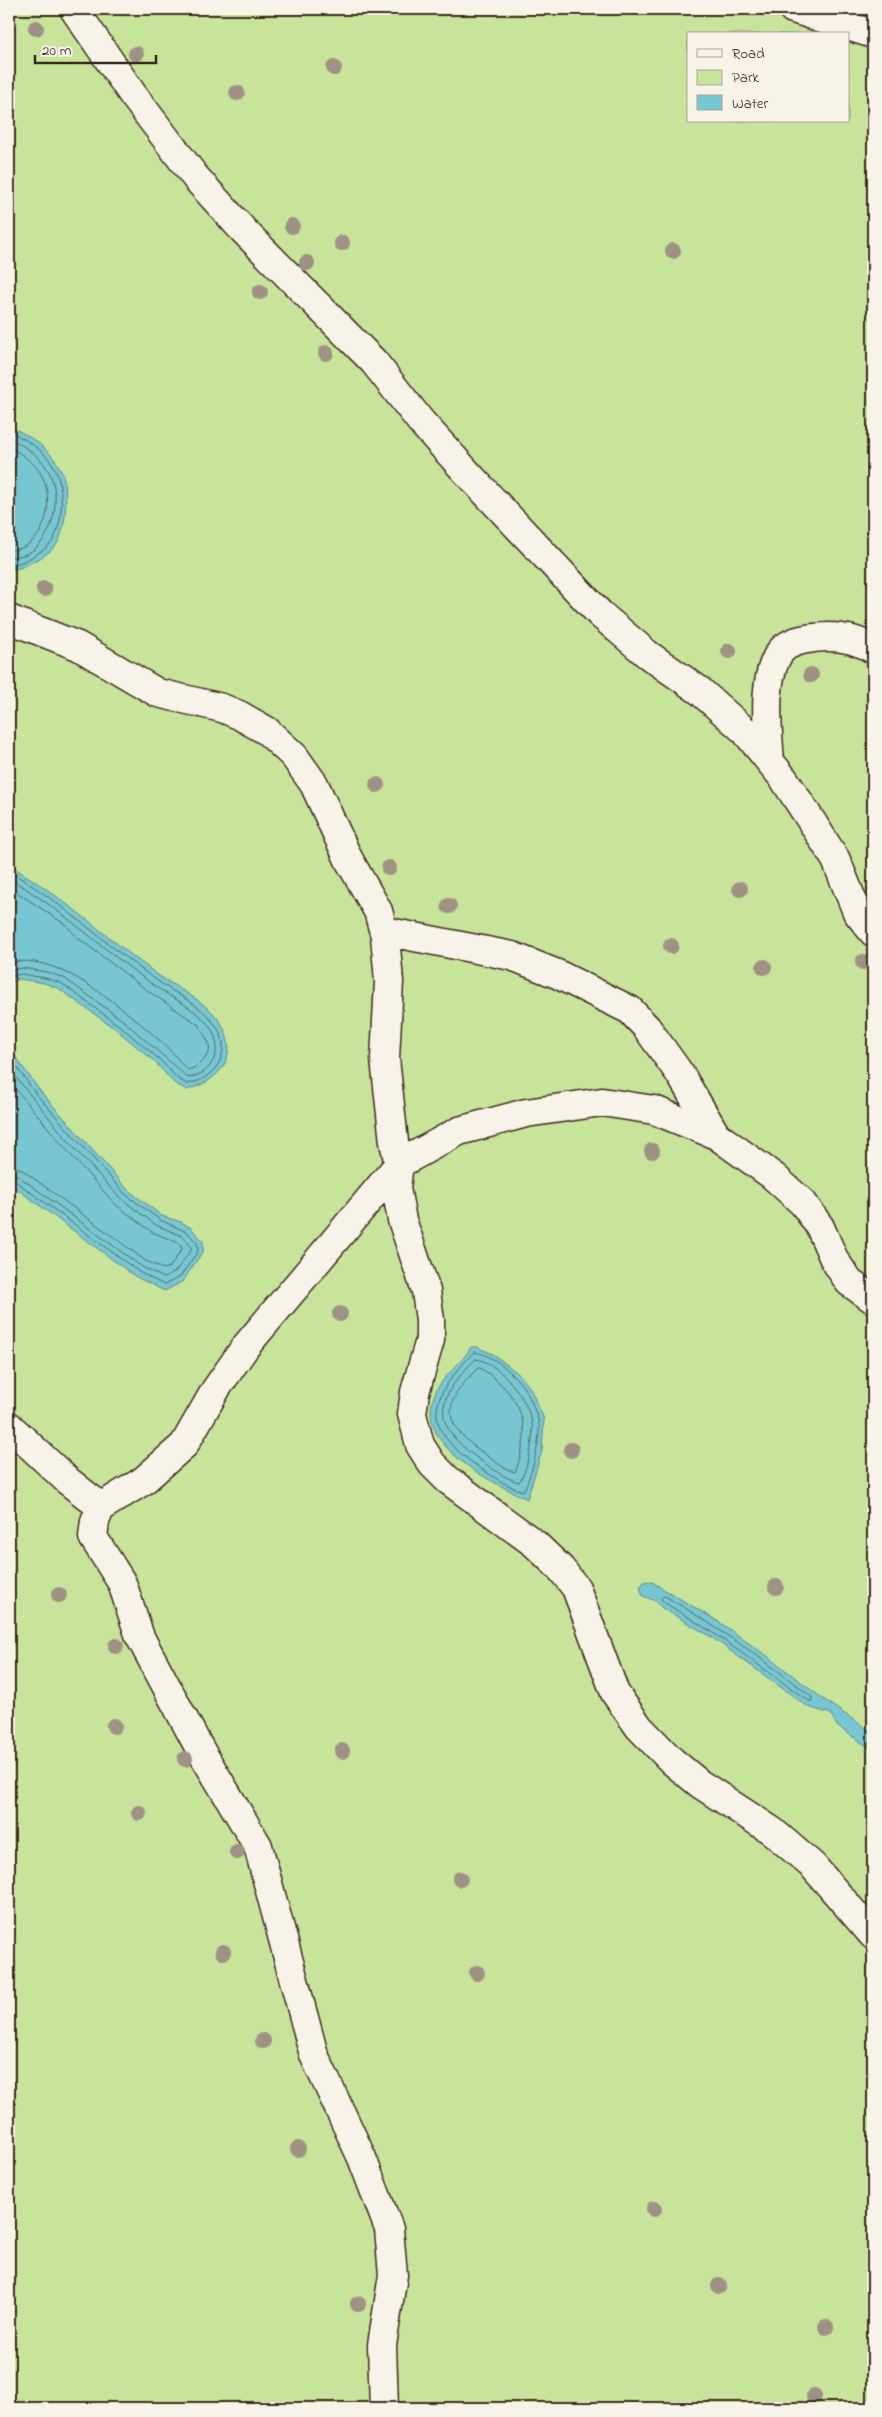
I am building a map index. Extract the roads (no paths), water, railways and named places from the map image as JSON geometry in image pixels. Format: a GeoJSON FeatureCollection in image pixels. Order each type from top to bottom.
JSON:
{"type":"FeatureCollection","features":[{"type":"Feature","properties":{"kind":"lane"},"geometry":{"type":"LineString","coordinates":[[74,9],[133,95],[196,178],[243,230],[374,362],[422,423],[600,614],[647,654],[700,691],[745,732],[789,786],[831,852],[857,912],[873,932]]}},
{"type":"Feature","properties":{"kind":"lane"},"geometry":{"type":"LineString","coordinates":[[793,9],[873,34]]}},
{"type":"Feature","properties":{"kind":"lane"},"geometry":{"type":"LineString","coordinates":[[9,619],[78,646],[158,693],[222,708],[239,715],[267,731],[294,756],[314,784],[349,860],[378,911],[384,931],[389,981],[385,1059],[394,1142],[399,1164],[396,1188],[409,1245],[426,1292],[430,1320],[430,1340],[415,1392],[412,1414],[420,1445],[432,1464],[448,1480],[535,1544],[561,1569],[576,1588],[616,1693],[639,1727],[672,1761],[700,1784],[772,1831],[813,1866],[873,1935]]}},
{"type":"Feature","properties":{"kind":"lane"},"geometry":{"type":"LineString","coordinates":[[770,762],[767,718],[769,692],[771,675],[780,652],[798,640],[824,636],[844,637],[862,642],[873,649]]}},
{"type":"Feature","properties":{"kind":"lane"},"geometry":{"type":"LineString","coordinates":[[384,931],[512,956],[557,974],[630,1010],[647,1028],[680,1074],[716,1135]]}},
{"type":"Feature","properties":{"kind":"lane"},"geometry":{"type":"LineString","coordinates":[[384,2408],[382,2345],[393,2275],[389,2229],[362,2158],[314,2055],[258,1846],[201,1751],[140,1636],[122,1583],[93,1537],[95,1521],[101,1507],[143,1481],[184,1445],[216,1389],[246,1346],[399,1164],[459,1131],[526,1113],[602,1102],[654,1110],[716,1135],[774,1176],[802,1203],[820,1227],[834,1259],[848,1282],[873,1299]]}},
{"type":"Feature","properties":{"kind":"lane"},"geometry":{"type":"LineString","coordinates":[[9,1426],[68,1481],[101,1507]]}},
{"type":"Feature","properties":{"kind":"water"},"geometry":{"type":"Polygon","coordinates":[[[9,426],[32,439],[51,455],[64,477],[66,497],[63,529],[56,545],[41,558],[15,569],[9,568],[9,426]]]}},
{"type":"Feature","properties":{"kind":"water"},"geometry":{"type":"Polygon","coordinates":[[[9,865],[48,890],[139,961],[211,1011],[223,1027],[228,1049],[227,1059],[216,1075],[208,1081],[187,1090],[174,1083],[155,1062],[118,1031],[58,988],[44,983],[20,979],[9,982],[9,865]]]}},
{"type":"Feature","properties":{"kind":"water"},"geometry":{"type":"Polygon","coordinates":[[[9,1048],[40,1091],[128,1190],[162,1216],[181,1222],[191,1228],[203,1241],[203,1251],[183,1281],[165,1291],[136,1277],[9,1183],[9,1048]]]}},
{"type":"Feature","properties":{"kind":"water"},"geometry":{"type":"Polygon","coordinates":[[[471,1347],[477,1347],[493,1354],[520,1375],[530,1388],[544,1419],[542,1451],[527,1499],[495,1483],[460,1460],[446,1447],[436,1431],[431,1414],[434,1396],[441,1382],[471,1347]]]}},
{"type":"Feature","properties":{"kind":"water"},"geometry":{"type":"Polygon","coordinates":[[[650,1581],[719,1622],[827,1702],[873,1733],[873,1750],[837,1726],[831,1714],[808,1707],[710,1636],[662,1608],[656,1601],[643,1596],[640,1587],[644,1582],[650,1581]]]}}]}
